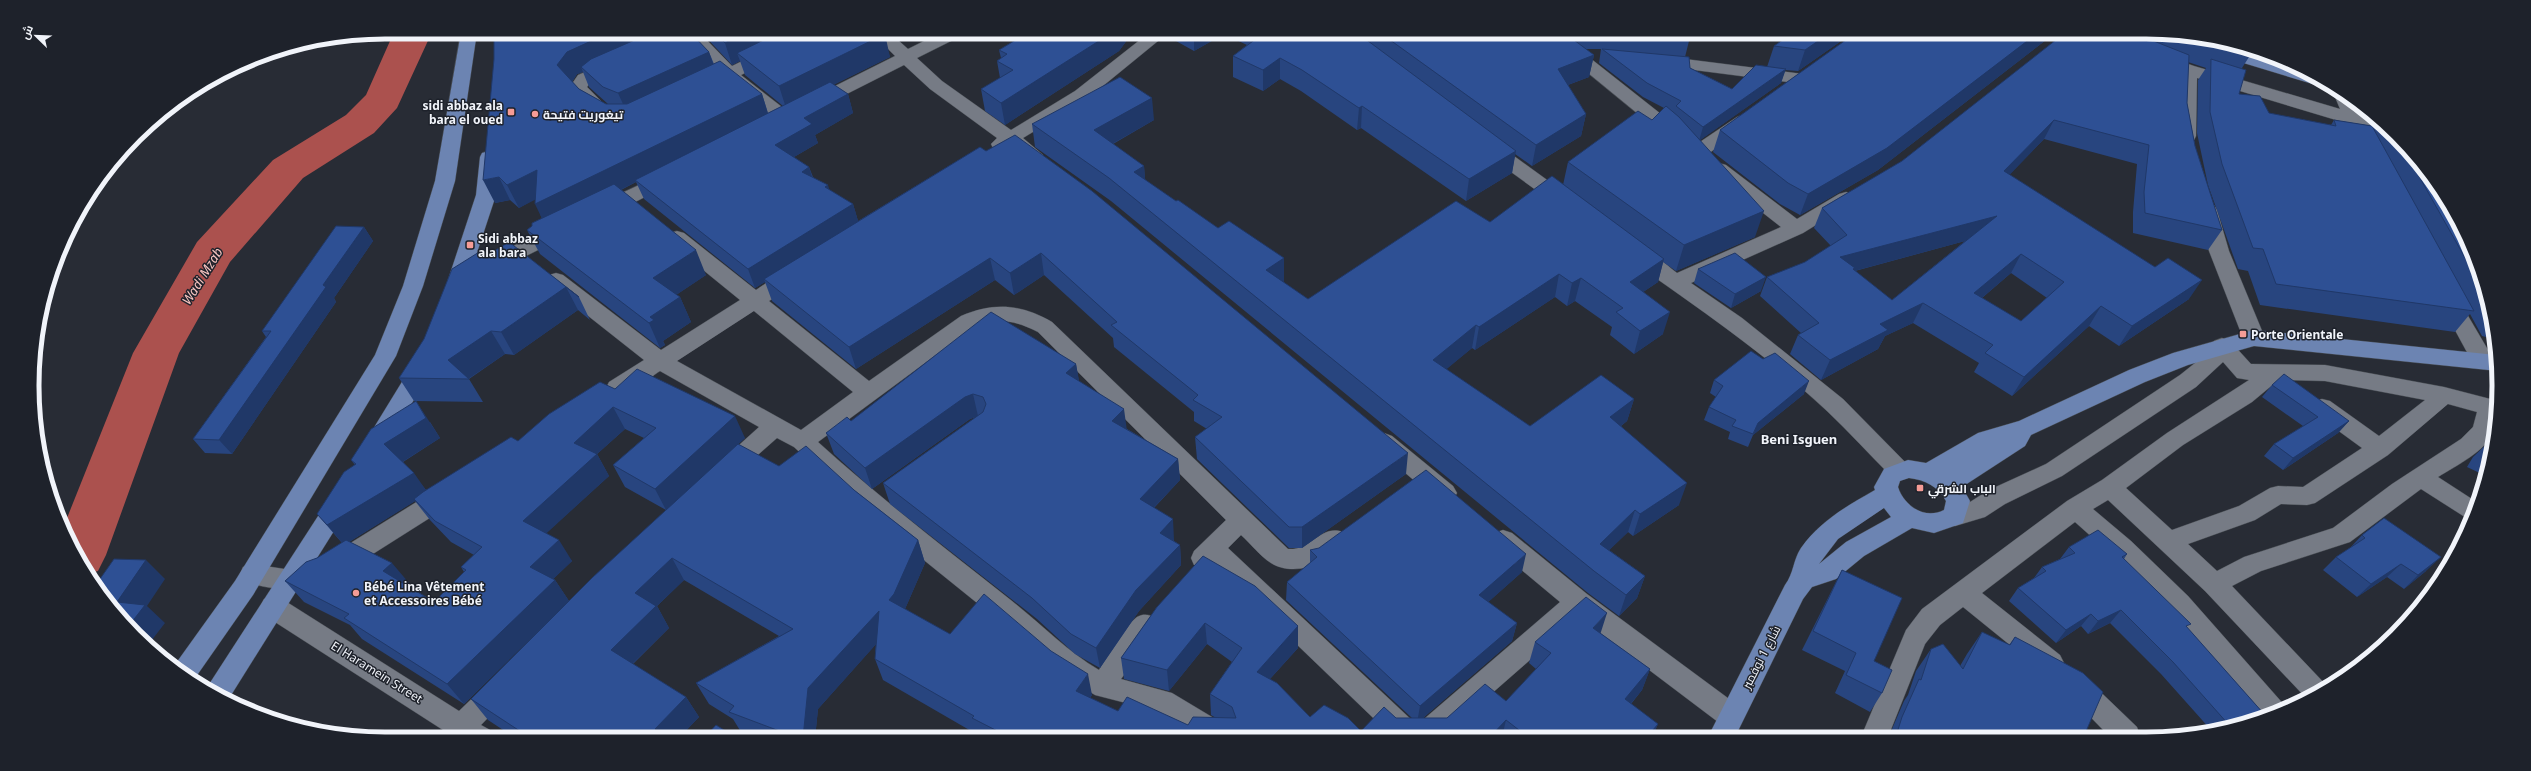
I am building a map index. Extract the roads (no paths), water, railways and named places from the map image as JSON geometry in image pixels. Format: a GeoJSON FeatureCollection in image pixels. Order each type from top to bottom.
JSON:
{"type":"FeatureCollection","features":[{"type":"Feature","properties":{"kind":"main road"},"geometry":{"type":"LineString","coordinates":[[186,669],[252,574],[384,356],[413,286],[445,181],[467,39]]}},
{"type":"Feature","properties":{"kind":"main road"},"geometry":{"type":"LineString","coordinates":[[2203,46],[2295,73]]}},
{"type":"Feature","properties":{"kind":"main road"},"geometry":{"type":"LineString","coordinates":[[447,309],[459,280],[486,195],[490,135]]}},
{"type":"Feature","properties":{"kind":"main road"},"geometry":{"type":"LineString","coordinates":[[1939,478],[2017,440],[2023,429],[2137,376],[2181,358],[2254,338],[2490,362]]}},
{"type":"Feature","properties":{"kind":"main road"},"geometry":{"type":"LineString","coordinates":[[369,454],[426,361],[432,346]]}},
{"type":"Feature","properties":{"kind":"main road"},"geometry":{"type":"LineString","coordinates":[[1913,469],[1939,478],[1958,501],[1954,516],[1946,521],[1936,524],[1910,518],[1899,511],[1887,495],[1888,480],[1899,470],[1913,469]]}},
{"type":"Feature","properties":{"kind":"main road"},"geometry":{"type":"LineString","coordinates":[[220,690],[274,607],[353,480]]}},
{"type":"Feature","properties":{"kind":"main road"},"geometry":{"type":"LineString","coordinates":[[1803,580],[1809,556],[1829,532],[1852,515],[1887,495]]}},
{"type":"Feature","properties":{"kind":"main road"},"geometry":{"type":"LineString","coordinates":[[1803,580],[1827,572],[1854,549],[1910,518]]}},
{"type":"Feature","properties":{"kind":"main road","name":"شارع 1 نوفمبر"},"geometry":{"type":"LineString","coordinates":[[1726,726],[1794,592],[1803,580]]}},
{"type":"Feature","properties":{"kind":"street"},"geometry":{"type":"LineString","coordinates":[[690,39],[729,74],[785,118]]}},
{"type":"Feature","properties":{"kind":"street"},"geometry":{"type":"LineString","coordinates":[[690,94],[800,39]]}},
{"type":"Feature","properties":{"kind":"street"},"geometry":{"type":"LineString","coordinates":[[887,39],[906,56],[918,71],[1054,170]]}},
{"type":"Feature","properties":{"kind":"street"},"geometry":{"type":"LineString","coordinates":[[765,128],[941,39]]}},
{"type":"Feature","properties":{"kind":"street"},"geometry":{"type":"LineString","coordinates":[[984,154],[1081,95],[1152,39]]}},
{"type":"Feature","properties":{"kind":"street"},"geometry":{"type":"LineString","coordinates":[[1554,39],[1796,228]]}},
{"type":"Feature","properties":{"kind":"street"},"geometry":{"type":"LineString","coordinates":[[1572,54],[1601,56]]}},
{"type":"Feature","properties":{"kind":"street"},"geometry":{"type":"LineString","coordinates":[[2146,54],[2188,70],[2353,119],[2371,123]]}},
{"type":"Feature","properties":{"kind":"street"},"geometry":{"type":"LineString","coordinates":[[614,119],[578,88],[584,78],[627,59]]}},
{"type":"Feature","properties":{"kind":"street"},"geometry":{"type":"LineString","coordinates":[[1646,60],[1809,74],[1784,92]]}},
{"type":"Feature","properties":{"kind":"street"},"geometry":{"type":"LineString","coordinates":[[2188,70],[2188,138],[2191,151]]}},
{"type":"Feature","properties":{"kind":"street"},"geometry":{"type":"LineString","coordinates":[[2347,104],[2367,145]]}},
{"type":"Feature","properties":{"kind":"street"},"geometry":{"type":"LineString","coordinates":[[1698,152],[1760,109]]}},
{"type":"Feature","properties":{"kind":"street"},"geometry":{"type":"LineString","coordinates":[[1475,137],[1578,212]]}},
{"type":"Feature","properties":{"kind":"street"},"geometry":{"type":"LineString","coordinates":[[459,280],[682,170]]}},
{"type":"Feature","properties":{"kind":"street"},"geometry":{"type":"LineString","coordinates":[[1674,282],[1796,228],[1860,190]]}},
{"type":"Feature","properties":{"kind":"street"},"geometry":{"type":"LineString","coordinates":[[2201,192],[2219,251],[2254,338]]}},
{"type":"Feature","properties":{"kind":"street"},"geometry":{"type":"LineString","coordinates":[[627,198],[645,213]]}},
{"type":"Feature","properties":{"kind":"street"},"geometry":{"type":"LineString","coordinates":[[664,228],[869,393]]}},
{"type":"Feature","properties":{"kind":"street"},"geometry":{"type":"LineString","coordinates":[[1623,244],[1674,282],[1735,323],[1835,405],[1899,470]]}},
{"type":"Feature","properties":{"kind":"street"},"geometry":{"type":"LineString","coordinates":[[520,251],[660,361],[776,425],[802,441],[881,497],[1065,663],[1104,687],[1163,701],[1212,732]]}},
{"type":"Feature","properties":{"kind":"street"},"geometry":{"type":"LineString","coordinates":[[599,399],[814,264]]}},
{"type":"Feature","properties":{"kind":"street"},"geometry":{"type":"LineString","coordinates":[[2437,279],[2490,362]]}},
{"type":"Feature","properties":{"kind":"street"},"geometry":{"type":"LineString","coordinates":[[802,441],[968,321],[982,315],[999,312],[1026,318],[1045,327],[1241,520],[1280,556],[1288,559],[1302,560],[1353,526]]}},
{"type":"Feature","properties":{"kind":"street"},"geometry":{"type":"LineString","coordinates":[[1954,516],[1977,510],[1997,498],[2054,470],[2188,381],[2213,361],[2222,346],[2245,372],[2325,373],[2444,395],[2491,407]]}},
{"type":"Feature","properties":{"kind":"street"},"geometry":{"type":"LineString","coordinates":[[2274,372],[2380,449]]}},
{"type":"Feature","properties":{"kind":"street"},"geometry":{"type":"LineString","coordinates":[[1876,732],[1915,638],[1932,617],[2075,508],[2110,488],[2175,438],[2244,396],[2274,372]]}},
{"type":"Feature","properties":{"kind":"street"},"geometry":{"type":"LineString","coordinates":[[2169,542],[2198,529],[2247,513],[2278,495],[2307,496],[2380,449],[2414,423],[2444,395]]}},
{"type":"Feature","properties":{"kind":"street"},"geometry":{"type":"LineString","coordinates":[[2214,584],[2253,564],[2341,535],[2420,477],[2469,445],[2481,433],[2490,414]]}},
{"type":"Feature","properties":{"kind":"street"},"geometry":{"type":"LineString","coordinates":[[712,483],[776,425]]}},
{"type":"Feature","properties":{"kind":"street"},"geometry":{"type":"LineString","coordinates":[[1369,429],[1461,505]]}},
{"type":"Feature","properties":{"kind":"street"},"geometry":{"type":"LineString","coordinates":[[1404,489],[1424,475]]}},
{"type":"Feature","properties":{"kind":"street"},"geometry":{"type":"LineString","coordinates":[[2420,477],[2469,510]]}},
{"type":"Feature","properties":{"kind":"street"},"geometry":{"type":"LineString","coordinates":[[252,574],[291,580],[326,571],[466,483]]}},
{"type":"Feature","properties":{"kind":"street"},"geometry":{"type":"LineString","coordinates":[[2110,488],[2214,584],[2314,689]]}},
{"type":"Feature","properties":{"kind":"street"},"geometry":{"type":"LineString","coordinates":[[2075,508],[2122,548],[2179,604],[2272,708]]}},
{"type":"Feature","properties":{"kind":"street"},"geometry":{"type":"LineString","coordinates":[[1186,577],[1241,520]]}},
{"type":"Feature","properties":{"kind":"street"},"geometry":{"type":"LineString","coordinates":[[1485,526],[1726,726]]}},
{"type":"Feature","properties":{"kind":"street"},"geometry":{"type":"LineString","coordinates":[[1213,548],[1406,732]]}},
{"type":"Feature","properties":{"kind":"street"},"geometry":{"type":"LineString","coordinates":[[1963,592],[2052,664],[2124,732]]}},
{"type":"Feature","properties":{"kind":"street"},"geometry":{"type":"LineString","coordinates":[[1429,732],[1578,602]]}},
{"type":"Feature","properties":{"kind":"street"},"geometry":{"type":"LineString","coordinates":[[1104,687],[1117,662],[1161,606]]}},
{"type":"Feature","properties":{"kind":"street","name":"El Haramein Street"},"geometry":{"type":"LineString","coordinates":[[274,607],[471,732]]}},
{"type":"Feature","properties":{"kind":"street"},"geometry":{"type":"LineString","coordinates":[[471,732],[519,670]]}},
{"type":"Feature","properties":{"kind":"waterway","name":"Wadi Mzab"},"geometry":{"type":"LineString","coordinates":[[81,550],[156,353],[213,253],[288,169],[360,124],[383,100],[410,39]]}},
{"type":"Feature","properties":{"kind":"place","name":"sidi abbaz ala bara el oued"},"geometry":{"type":"Point","coordinates":[511,112]}},
{"type":"Feature","properties":{"kind":"place","name":"تيغوريت فتيحة"},"geometry":{"type":"Point","coordinates":[535,114]}},
{"type":"Feature","properties":{"kind":"place","name":"Sidi abbaz ala bara"},"geometry":{"type":"Point","coordinates":[470,245]}},
{"type":"Feature","properties":{"kind":"place","name":"Porte Orientale"},"geometry":{"type":"Point","coordinates":[2243,334]}},
{"type":"Feature","properties":{"kind":"place","name":"الباب الشرقي"},"geometry":{"type":"Point","coordinates":[1920,488]}},
{"type":"Feature","properties":{"kind":"place","name":"Bébé Lina Vêtement et Accessoires Bébé"},"geometry":{"type":"Point","coordinates":[356,593]}},
{"type":"Feature","properties":{"kind":"district","name":"Beni Isguen"},"geometry":{"type":"Point","coordinates":[1799,439]}}]}
